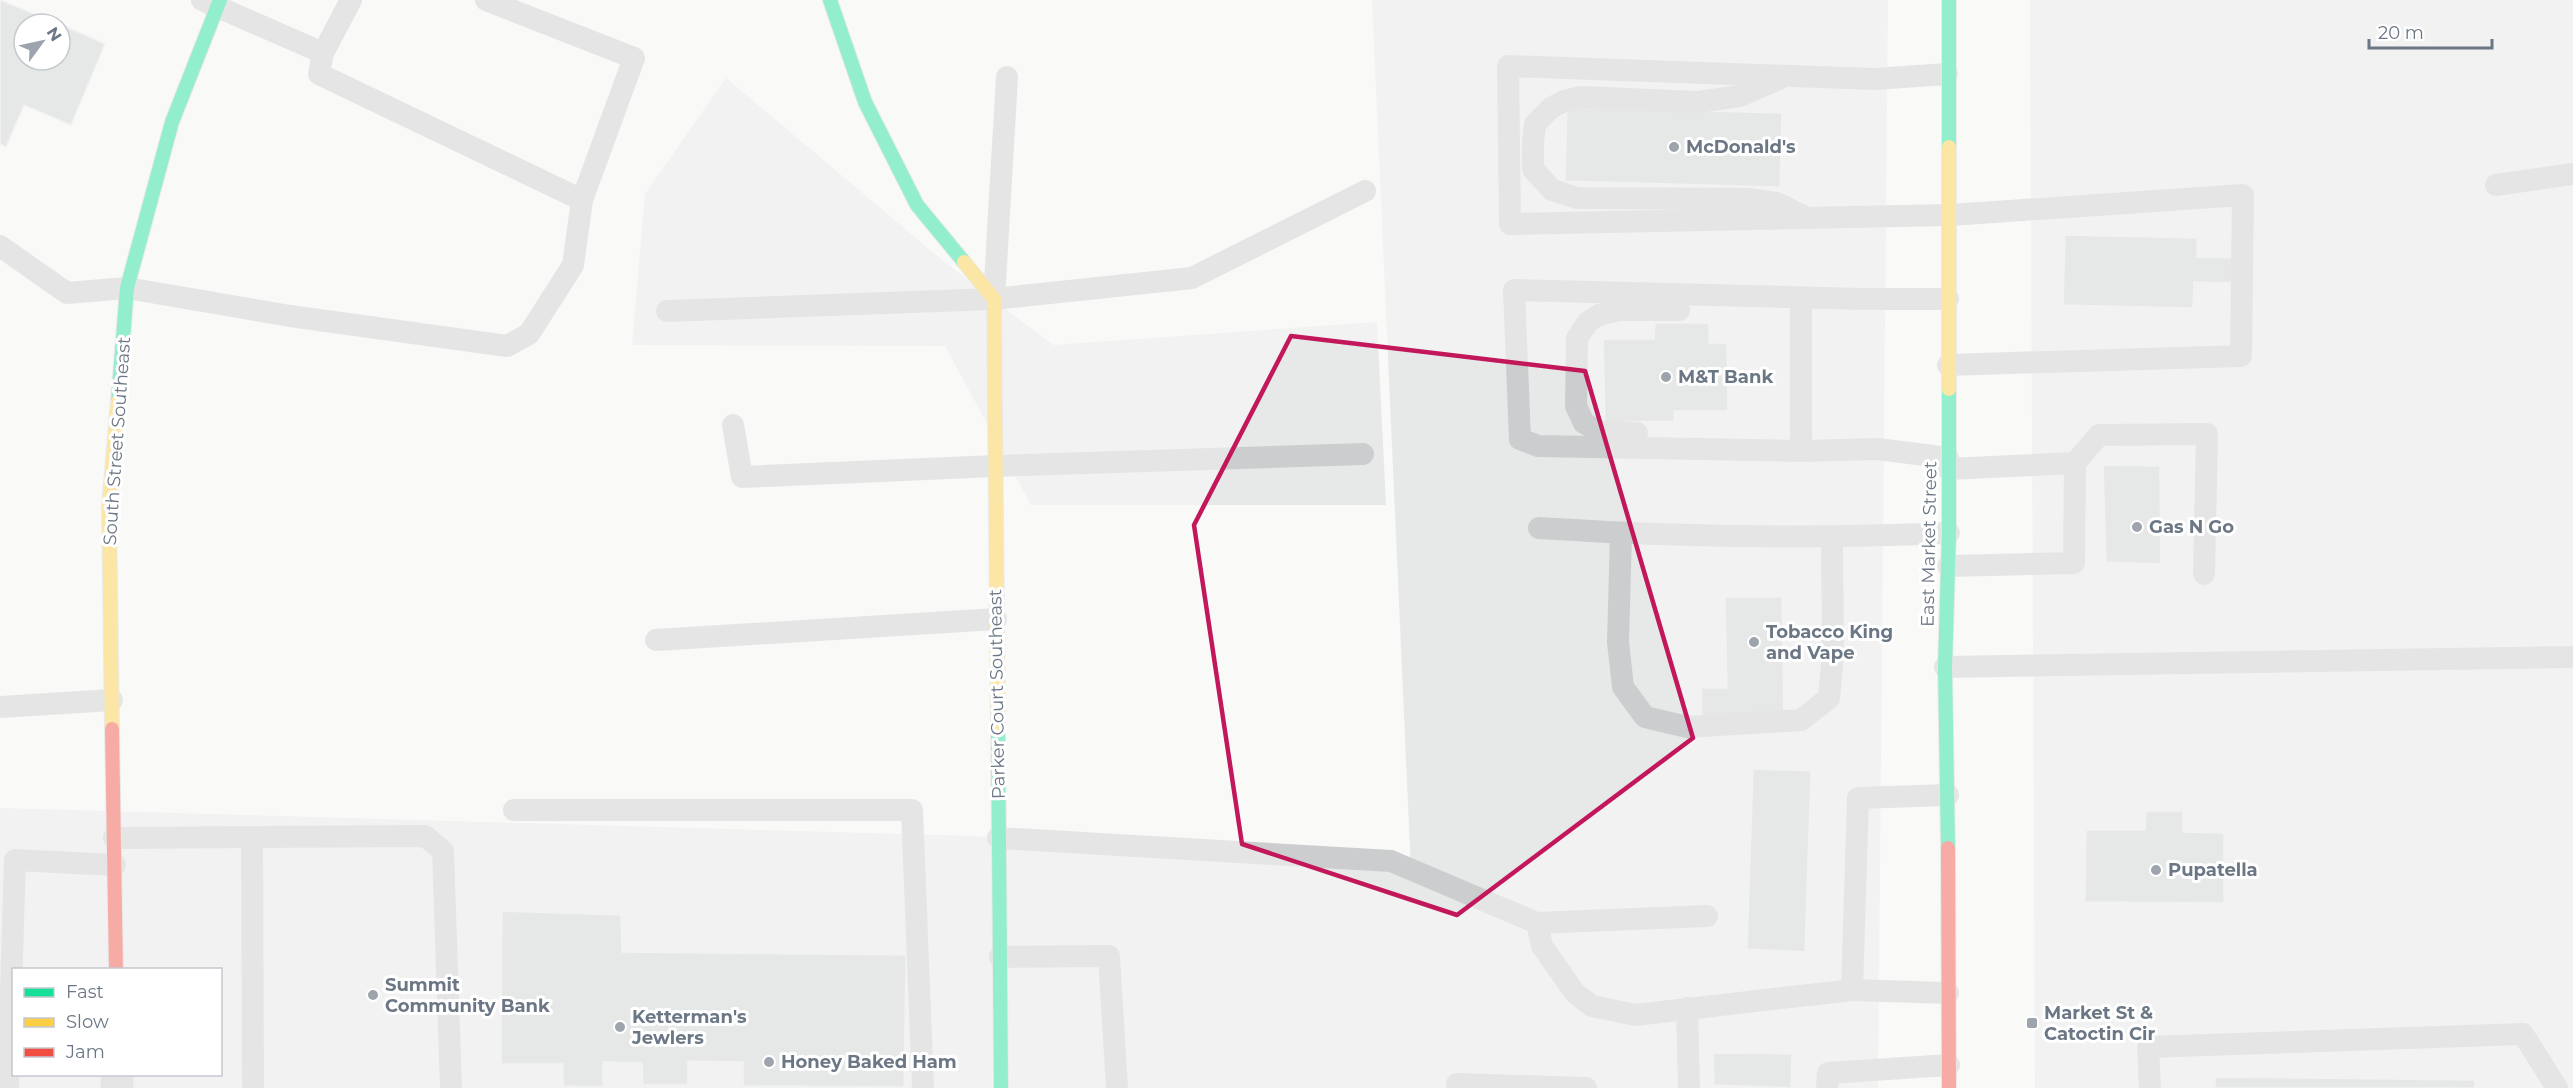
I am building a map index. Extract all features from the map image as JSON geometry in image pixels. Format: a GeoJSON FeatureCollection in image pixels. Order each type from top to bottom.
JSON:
{"type":"FeatureCollection","features":[{"type":"Feature","properties":{"kind":"street"},"geometry":{"type":"LineString","coordinates":[[830,0],[865,102],[917,205],[994,299]]}},
{"type":"Feature","properties":{"kind":"street","name":"East Market Street"},"geometry":{"type":"LineString","coordinates":[[1948,1077],[1950,947],[1946,667],[1950,215],[1947,74],[1949,0]]}},
{"type":"Feature","properties":{"kind":"street","name":"South Street Southeast"},"geometry":{"type":"LineString","coordinates":[[116,968],[109,507],[128,288],[172,122],[213,2]]}},
{"type":"Feature","properties":{"kind":"street","name":"Parker Court Southeast"},"geometry":{"type":"LineString","coordinates":[[994,299],[1001,1088]]}},
{"type":"Feature","properties":{"kind":"lane"},"geometry":{"type":"LineString","coordinates":[[351,0],[323,53],[319,74],[582,200]]}},
{"type":"Feature","properties":{"kind":"lane"},"geometry":{"type":"LineString","coordinates":[[0,246],[67,293],[128,288],[290,316],[507,346],[529,334],[573,265],[582,200],[633,58],[486,0]]}},
{"type":"Feature","properties":{"kind":"lane"},"geometry":{"type":"LineString","coordinates":[[213,2],[323,53]]}},
{"type":"Feature","properties":{"kind":"lane"},"geometry":{"type":"LineString","coordinates":[[1947,74],[1875,79],[1508,66],[1510,224],[1950,215],[2243,195],[2241,356],[1948,365]]}},
{"type":"Feature","properties":{"kind":"lane"},"geometry":{"type":"LineString","coordinates":[[1786,76],[1740,96],[1698,102],[1581,97],[1564,101],[1551,108],[1535,124],[1533,169],[1552,190],[1577,198],[1748,199],[1777,203],[1808,219]]}},
{"type":"Feature","properties":{"kind":"lane","name":"Parker Court Southeast"},"geometry":{"type":"LineString","coordinates":[[994,299],[1007,77]]}},
{"type":"Feature","properties":{"kind":"lane"},"geometry":{"type":"LineString","coordinates":[[2496,185],[2573,174]]}},
{"type":"Feature","properties":{"kind":"lane"},"geometry":{"type":"LineString","coordinates":[[667,311],[994,299],[1192,278],[1365,191]]}},
{"type":"Feature","properties":{"kind":"lane"},"geometry":{"type":"LineString","coordinates":[[1948,299],[1723,297],[1514,290],[1520,439],[1538,446],[1801,451],[1878,449],[1948,463],[2075,463]]}},
{"type":"Feature","properties":{"kind":"lane"},"geometry":{"type":"LineString","coordinates":[[1707,449],[1668,434],[1598,431],[1584,423],[1576,406],[1577,338],[1581,329],[1599,315],[1619,310],[1681,310],[1723,297]]}},
{"type":"Feature","properties":{"kind":"lane"},"geometry":{"type":"LineString","coordinates":[[1801,298],[1801,451]]}},
{"type":"Feature","properties":{"kind":"lane"},"geometry":{"type":"LineString","coordinates":[[733,425],[742,477],[1363,454]]}},
{"type":"Feature","properties":{"kind":"lane"},"geometry":{"type":"LineString","coordinates":[[1948,566],[2074,563],[2075,463],[2099,435],[2207,434],[2204,574]]}},
{"type":"Feature","properties":{"kind":"lane"},"geometry":{"type":"LineString","coordinates":[[1539,528],[1621,534],[1832,537],[1948,533]]}},
{"type":"Feature","properties":{"kind":"lane"},"geometry":{"type":"LineString","coordinates":[[1621,534],[1618,642],[1623,687],[1645,717],[1687,727],[1801,720],[1829,698],[1833,653],[1832,537]]}},
{"type":"Feature","properties":{"kind":"lane"},"geometry":{"type":"LineString","coordinates":[[656,640],[996,619]]}},
{"type":"Feature","properties":{"kind":"lane"},"geometry":{"type":"LineString","coordinates":[[1946,667],[2573,657]]}},
{"type":"Feature","properties":{"kind":"lane"},"geometry":{"type":"LineString","coordinates":[[0,707],[112,699]]}},
{"type":"Feature","properties":{"kind":"lane"},"geometry":{"type":"LineString","coordinates":[[1852,990],[1858,798],[1948,795]]}},
{"type":"Feature","properties":{"kind":"lane"},"geometry":{"type":"LineString","coordinates":[[514,810],[912,810],[923,1088]]}},
{"type":"Feature","properties":{"kind":"lane"},"geometry":{"type":"LineString","coordinates":[[114,838],[425,836],[443,851],[451,1088]]}},
{"type":"Feature","properties":{"kind":"lane"},"geometry":{"type":"LineString","coordinates":[[252,837],[254,1088]]}},
{"type":"Feature","properties":{"kind":"lane"},"geometry":{"type":"LineString","coordinates":[[998,838],[1391,861],[1537,922],[1707,916]]}},
{"type":"Feature","properties":{"kind":"lane"},"geometry":{"type":"LineString","coordinates":[[8,1088],[8,860],[114,865]]}},
{"type":"Feature","properties":{"kind":"lane"},"geometry":{"type":"LineString","coordinates":[[1537,922],[1542,946],[1575,993],[1592,1006],[1635,1015],[1852,990],[1948,993]]}},
{"type":"Feature","properties":{"kind":"lane"},"geometry":{"type":"LineString","coordinates":[[1000,957],[1108,956],[1117,1088]]}},
{"type":"Feature","properties":{"kind":"lane"},"geometry":{"type":"LineString","coordinates":[[1687,1008],[1689,1088]]}},
{"type":"Feature","properties":{"kind":"lane"},"geometry":{"type":"LineString","coordinates":[[2150,1088],[2148,1047],[2523,1034],[2557,1088]]}},
{"type":"Feature","properties":{"kind":"lane"},"geometry":{"type":"LineString","coordinates":[[1827,1088],[1828,1073],[1948,1077]]}},
{"type":"Feature","properties":{"kind":"lane"},"geometry":{"type":"LineString","coordinates":[[1457,1088],[1457,1084],[1586,1088]]}},
{"type":"Feature","properties":{"kind":"highlighted area"},"geometry":{"type":"Polygon","coordinates":[[[1291,336],[1585,371],[1693,738],[1457,915],[1242,844],[1194,525],[1291,336]]]}},
{"type":"Feature","properties":{"kind":"shaded area"},"geometry":{"type":"Polygon","coordinates":[[[1372,0],[1888,0],[1878,1088],[0,1088],[0,808],[974,836],[1411,871],[1372,0]]]}},
{"type":"Feature","properties":{"kind":"shaded area"},"geometry":{"type":"Polygon","coordinates":[[[2030,0],[2573,0],[2573,1088],[2035,1088],[2030,0]]]}},
{"type":"Feature","properties":{"kind":"shaded area"},"geometry":{"type":"Polygon","coordinates":[[[726,78],[942,260],[1053,345],[1377,322],[1386,505],[1031,505],[945,346],[632,345],[645,194],[726,78]]]}},
{"type":"Feature","properties":{"kind":"building"},"geometry":{"type":"Polygon","coordinates":[[[0,0],[30,12],[12,12],[12,72],[72,72],[72,29],[105,44],[71,125],[24,105],[6,147],[0,144],[0,0]]]}},
{"type":"Feature","properties":{"kind":"building","name":"McDonald's"},"geometry":{"type":"Polygon","coordinates":[[[1567,107],[1782,113],[1780,187],[1565,181],[1567,107]]]}},
{"type":"Feature","properties":{"kind":"building"},"geometry":{"type":"Polygon","coordinates":[[[2065,235],[2197,238],[2197,257],[2236,258],[2236,283],[2194,282],[2193,308],[2063,305],[2065,235]]]}},
{"type":"Feature","properties":{"kind":"building","name":"M&T Bank"},"geometry":{"type":"Polygon","coordinates":[[[1655,323],[1709,323],[1709,343],[1727,343],[1728,411],[1674,411],[1674,421],[1605,422],[1603,339],[1654,339],[1655,323]]]}},
{"type":"Feature","properties":{"kind":"building"},"geometry":{"type":"Polygon","coordinates":[[[2103,465],[2160,466],[2161,564],[2106,562],[2103,465]]]}},
{"type":"Feature","properties":{"kind":"building","name":"Tobacco King and Vape"},"geometry":{"type":"Polygon","coordinates":[[[1725,597],[1782,597],[1784,718],[1702,719],[1701,688],[1727,688],[1725,597]]]}},
{"type":"Feature","properties":{"kind":"building"},"geometry":{"type":"Polygon","coordinates":[[[1753,769],[1811,771],[1805,952],[1747,949],[1753,769]]]}},
{"type":"Feature","properties":{"kind":"building"},"geometry":{"type":"Polygon","coordinates":[[[2146,811],[2183,811],[2183,832],[2224,833],[2224,903],[2085,902],[2086,830],[2145,830],[2146,811]]]}},
{"type":"Feature","properties":{"kind":"building"},"geometry":{"type":"Polygon","coordinates":[[[502,911],[621,915],[622,952],[906,955],[904,1087],[743,1086],[743,1062],[688,1061],[688,1085],[643,1085],[642,1063],[603,1062],[603,1087],[563,1086],[563,1064],[501,1064],[502,911]]]}},
{"type":"Feature","properties":{"kind":"building"},"geometry":{"type":"Polygon","coordinates":[[[1713,1053],[1792,1054],[1791,1088],[1714,1085],[1713,1053]]]}},
{"type":"Feature","properties":{"kind":"building"},"geometry":{"type":"Polygon","coordinates":[[[2215,1077],[2475,1080],[2475,1088],[2215,1088],[2215,1077]]]}},
{"type":"Feature","properties":{"kind":"traffic: fast"},"geometry":{"type":"LineString","coordinates":[[118,401],[127,288],[172,122],[220,0]]}},
{"type":"Feature","properties":{"kind":"traffic: fast"},"geometry":{"type":"LineString","coordinates":[[830,0],[865,102],[917,205],[964,262]]}},
{"type":"Feature","properties":{"kind":"traffic: fast"},"geometry":{"type":"LineString","coordinates":[[1949,0],[1949,147]]}},
{"type":"Feature","properties":{"kind":"traffic: fast"},"geometry":{"type":"LineString","coordinates":[[1948,848],[1945,667],[1949,533],[1949,389]]}},
{"type":"Feature","properties":{"kind":"traffic: fast"},"geometry":{"type":"LineString","coordinates":[[998,727],[1001,1088]]}},
{"type":"Feature","properties":{"kind":"traffic: slow"},"geometry":{"type":"LineString","coordinates":[[1949,147],[1949,389]]}},
{"type":"Feature","properties":{"kind":"traffic: slow"},"geometry":{"type":"LineString","coordinates":[[964,262],[994,299],[998,727]]}},
{"type":"Feature","properties":{"kind":"traffic: slow"},"geometry":{"type":"LineString","coordinates":[[112,729],[109,507],[118,401]]}},
{"type":"Feature","properties":{"kind":"traffic: jam"},"geometry":{"type":"LineString","coordinates":[[112,729],[116,968]]}},
{"type":"Feature","properties":{"kind":"traffic: jam"},"geometry":{"type":"LineString","coordinates":[[1948,848],[1949,1088]]}},
{"type":"Feature","properties":{"kind":"place","name":"McDonald's"},"geometry":{"type":"Point","coordinates":[1674,147]}},
{"type":"Feature","properties":{"kind":"place","name":"M&T Bank"},"geometry":{"type":"Point","coordinates":[1666,377]}},
{"type":"Feature","properties":{"kind":"place","name":"Gas N Go"},"geometry":{"type":"Point","coordinates":[2137,527]}},
{"type":"Feature","properties":{"kind":"place","name":"Tobacco King and Vape"},"geometry":{"type":"Point","coordinates":[1754,642]}},
{"type":"Feature","properties":{"kind":"place","name":"Pupatella"},"geometry":{"type":"Point","coordinates":[2156,870]}},
{"type":"Feature","properties":{"kind":"place","name":"Summit Community Bank"},"geometry":{"type":"Point","coordinates":[373,995]}},
{"type":"Feature","properties":{"kind":"place","name":"Market St & Catoctin Cir"},"geometry":{"type":"Point","coordinates":[2032,1023]}},
{"type":"Feature","properties":{"kind":"place","name":"Ketterman's Jewlers"},"geometry":{"type":"Point","coordinates":[620,1027]}},
{"type":"Feature","properties":{"kind":"place","name":"Honey Baked Ham"},"geometry":{"type":"Point","coordinates":[769,1062]}}]}
